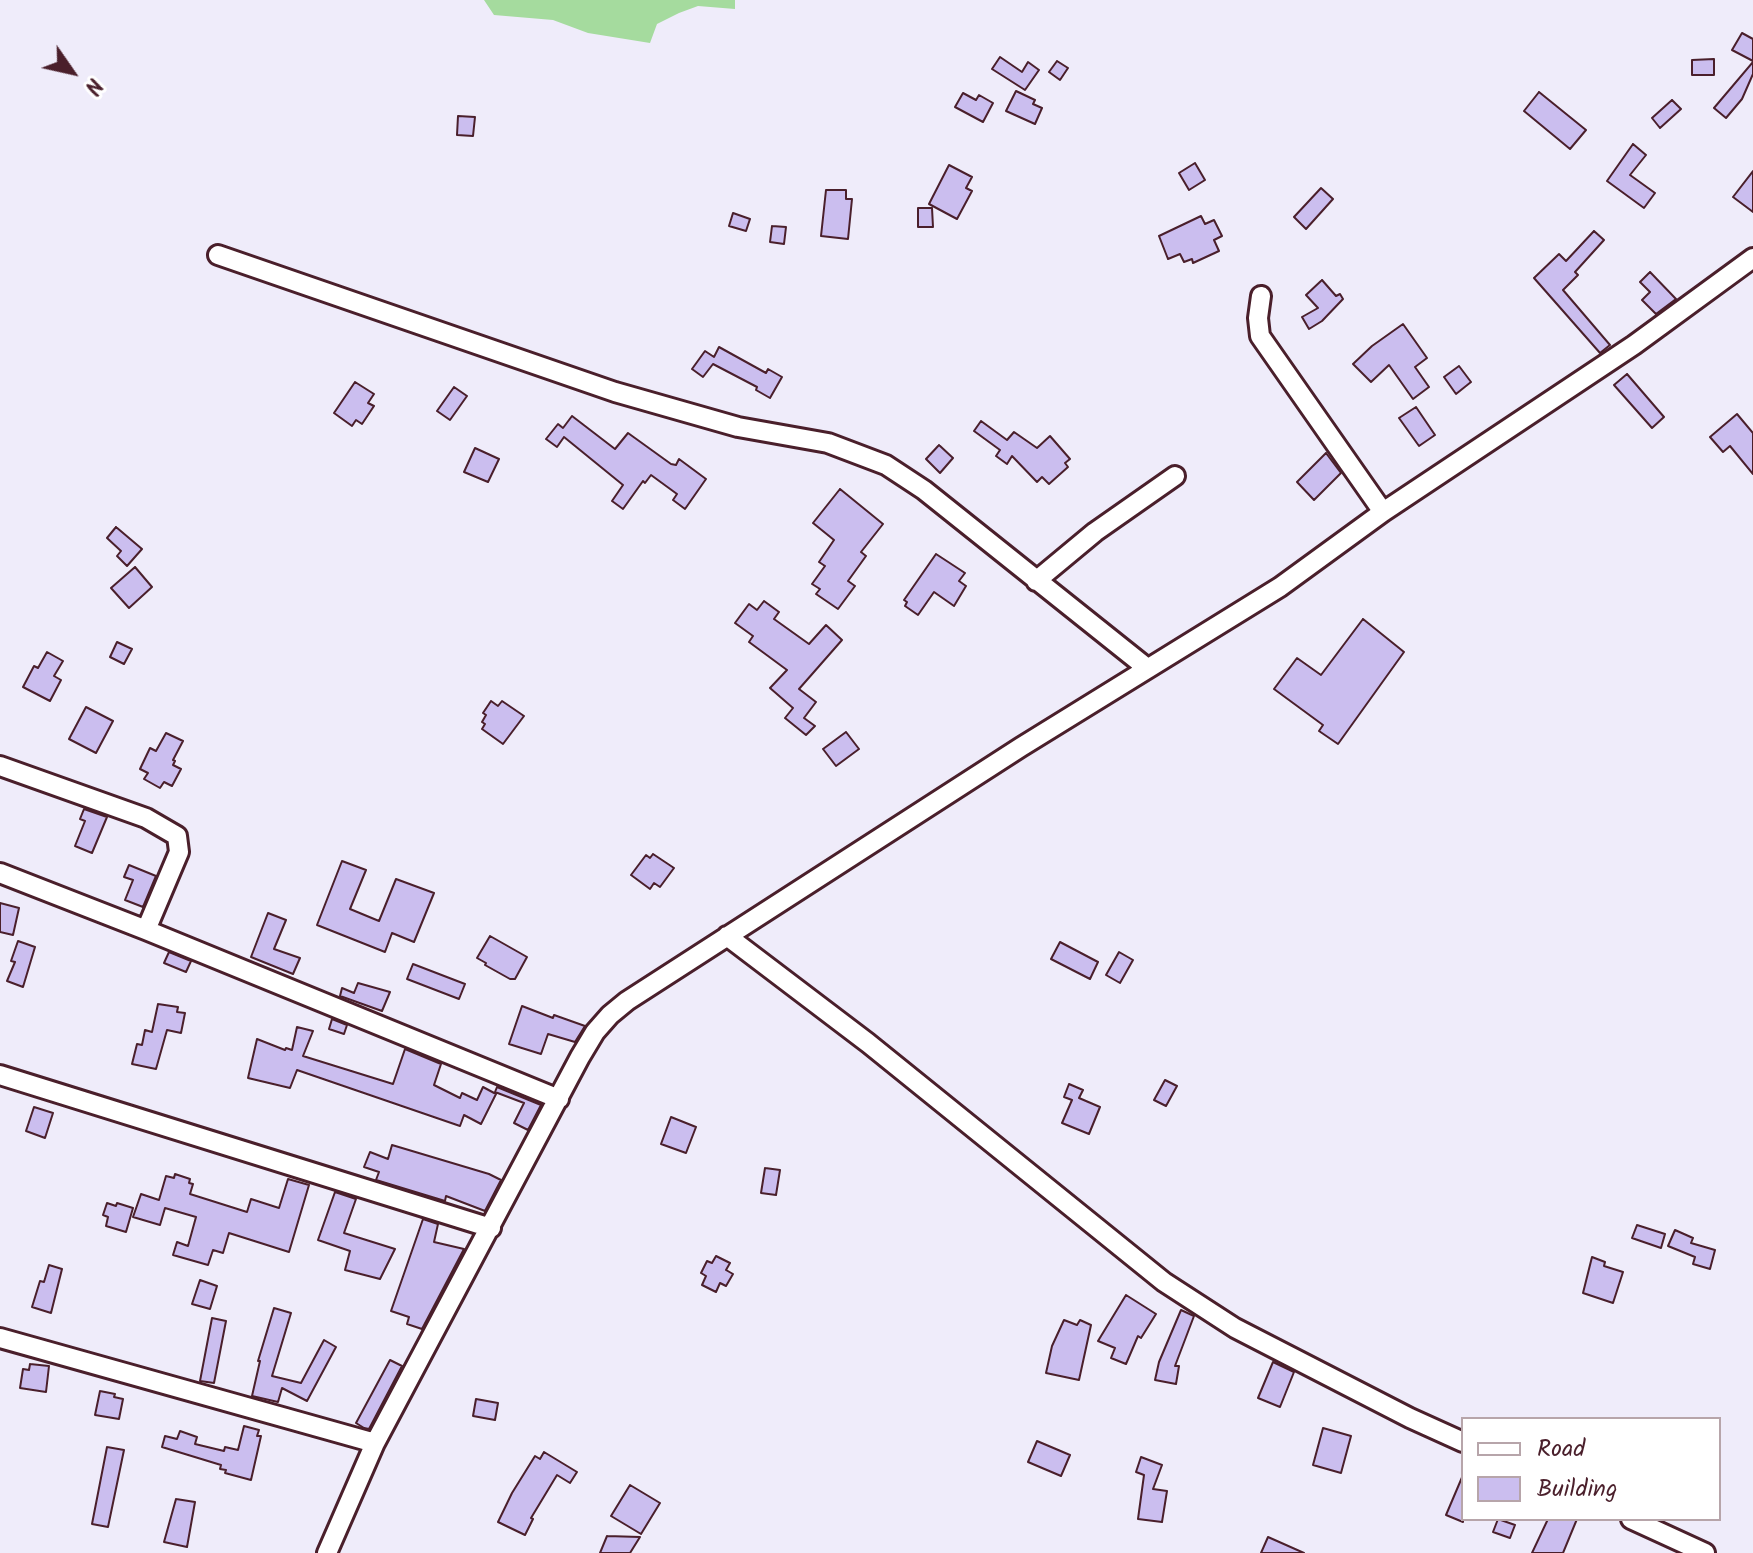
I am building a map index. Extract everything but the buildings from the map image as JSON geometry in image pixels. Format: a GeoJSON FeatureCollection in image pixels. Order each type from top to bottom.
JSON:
{"type":"FeatureCollection","features":[{"type":"Feature","properties":{"kind":"street"},"geometry":{"type":"LineString","coordinates":[[218,255],[615,392],[738,427],[828,443],[886,465],[924,490],[1147,668]]}},
{"type":"Feature","properties":{"kind":"street"},"geometry":{"type":"LineString","coordinates":[[327,1553],[375,1443],[595,1032],[610,1015],[727,936],[1147,668],[1280,587],[1383,512],[1634,345],[1753,258]]}},
{"type":"Feature","properties":{"kind":"street"},"geometry":{"type":"LineString","coordinates":[[1261,296],[1258,318],[1260,336],[1383,512]]}},
{"type":"Feature","properties":{"kind":"street"},"geometry":{"type":"LineString","coordinates":[[1036,581],[1095,532],[1175,476]]}},
{"type":"Feature","properties":{"kind":"street"},"geometry":{"type":"LineString","coordinates":[[0,766],[146,818],[177,836],[179,852],[146,930]]}},
{"type":"Feature","properties":{"kind":"street"},"geometry":{"type":"LineString","coordinates":[[0,873],[559,1099]]}},
{"type":"Feature","properties":{"kind":"street"},"geometry":{"type":"LineString","coordinates":[[727,936],[868,1043],[1164,1282],[1235,1328],[1461,1441]]}},
{"type":"Feature","properties":{"kind":"street"},"geometry":{"type":"LineString","coordinates":[[0,1075],[491,1228]]}},
{"type":"Feature","properties":{"kind":"street"},"geometry":{"type":"LineString","coordinates":[[0,1338],[375,1443]]}},
{"type":"Feature","properties":{"kind":"street"},"geometry":{"type":"LineString","coordinates":[[1635,1521],[1705,1553]]}},
{"type":"Feature","properties":{"kind":"green space"},"geometry":{"type":"Polygon","coordinates":[[[484,0],[735,0],[735,9],[698,6],[679,13],[657,24],[650,43],[588,33],[553,20],[494,15],[484,0]]]}}]}
